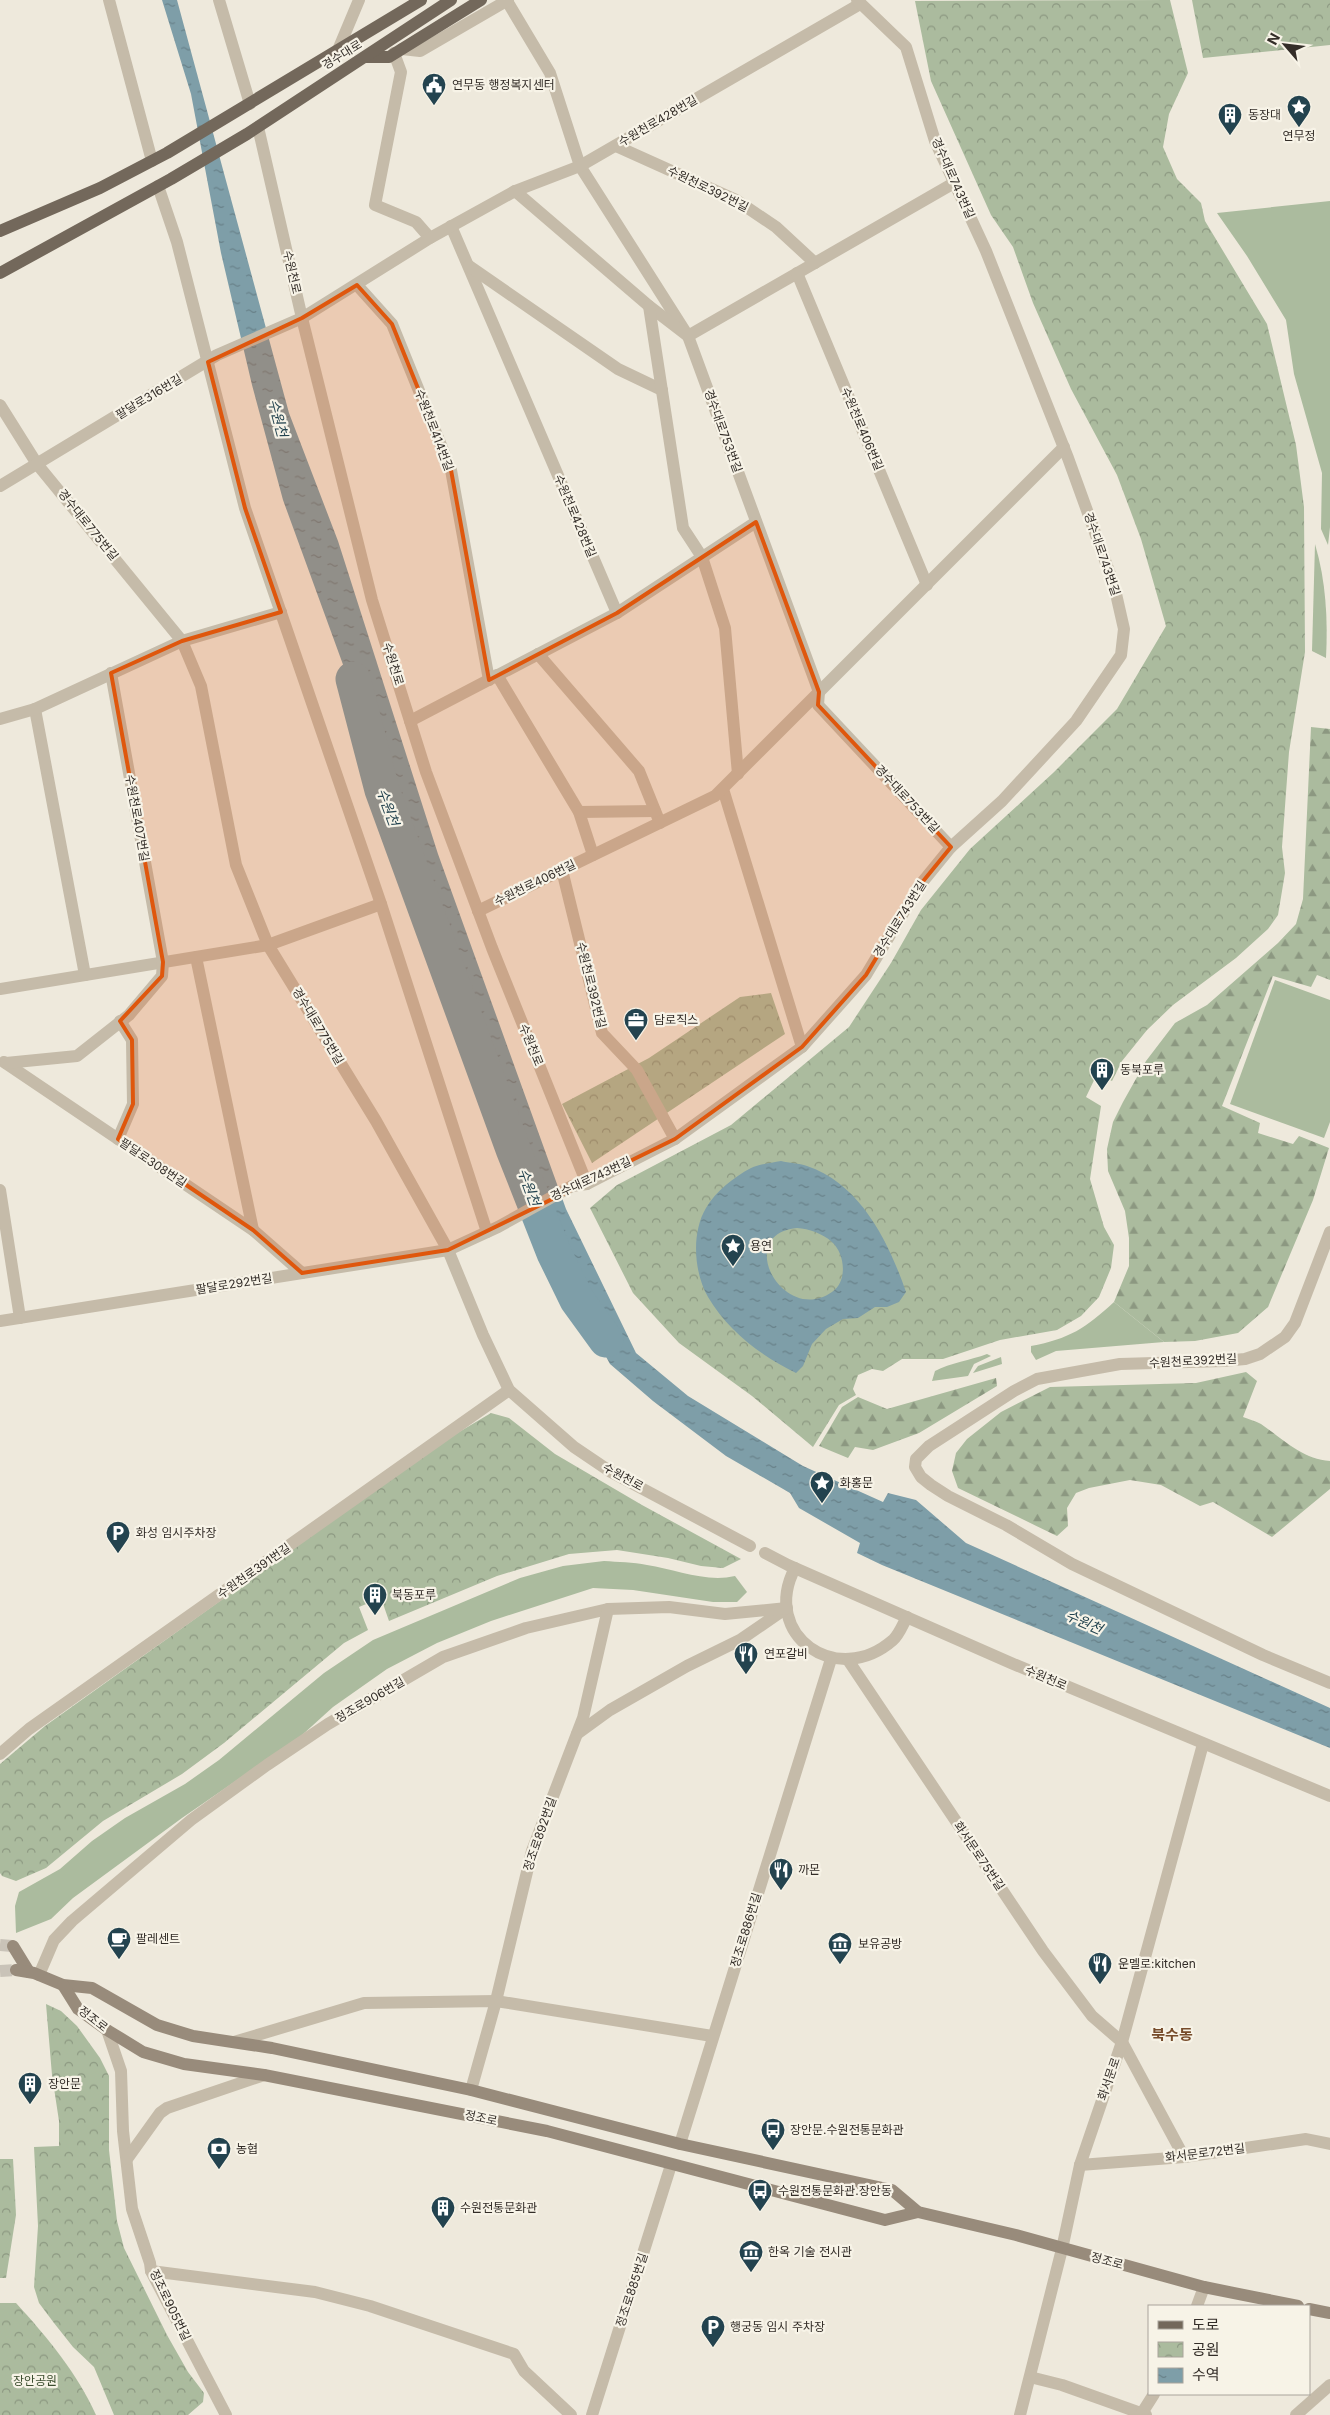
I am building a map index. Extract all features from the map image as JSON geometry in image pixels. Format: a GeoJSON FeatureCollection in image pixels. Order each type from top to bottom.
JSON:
{"type":"FeatureCollection","features":[{"type":"Feature","properties":{"kind":"main road","name":"경수대로"},"geometry":{"type":"LineString","coordinates":[[152,162],[421,0]]}},
{"type":"Feature","properties":{"kind":"main road","name":"경수대로"},"geometry":{"type":"LineString","coordinates":[[158,186],[252,130],[451,0]]}},
{"type":"Feature","properties":{"kind":"main road"},"geometry":{"type":"LineString","coordinates":[[364,57],[389,57],[481,0]]}},
{"type":"Feature","properties":{"kind":"main road"},"geometry":{"type":"LineString","coordinates":[[0,231],[100,188],[152,162]]}},
{"type":"Feature","properties":{"kind":"main road"},"geometry":{"type":"LineString","coordinates":[[0,274],[158,186]]}},
{"type":"Feature","properties":{"kind":"street"},"geometry":{"type":"LineString","coordinates":[[109,0],[152,162]]}},
{"type":"Feature","properties":{"kind":"street"},"geometry":{"type":"LineString","coordinates":[[219,0],[246,107]]}},
{"type":"Feature","properties":{"kind":"street"},"geometry":{"type":"LineString","coordinates":[[338,50],[359,0]]}},
{"type":"Feature","properties":{"kind":"street"},"geometry":{"type":"LineString","coordinates":[[430,238],[416,222],[375,205],[401,72],[398,51],[420,51],[508,0]]}},
{"type":"Feature","properties":{"kind":"street","name":"경수대로753번길"},"geometry":{"type":"LineString","coordinates":[[508,0],[550,73],[580,166],[688,336],[819,692],[818,705],[951,847]]}},
{"type":"Feature","properties":{"kind":"street","name":"수원천로428번길"},"geometry":{"type":"LineString","coordinates":[[299,319],[451,226],[514,191],[580,166],[858,2]]}},
{"type":"Feature","properties":{"kind":"street","name":"경수대로743번길"},"geometry":{"type":"LineString","coordinates":[[448,1250],[492,1229],[572,1186],[587,1184],[675,1138],[802,1047],[866,975],[920,885],[951,847],[1002,801],[1076,721],[1121,655],[1124,629],[1114,585],[1064,447],[986,251],[935,141],[906,47],[858,2]]}},
{"type":"Feature","properties":{"kind":"street","name":"수원천로"},"geometry":{"type":"LineString","coordinates":[[252,130],[372,600],[426,772],[478,911],[587,1184]]}},
{"type":"Feature","properties":{"kind":"street","name":"수원천로392번길"},"geometry":{"type":"LineString","coordinates":[[616,146],[736,200],[776,226],[815,263]]}},
{"type":"Feature","properties":{"kind":"street"},"geometry":{"type":"LineString","coordinates":[[514,191],[649,306],[688,336],[954,183]]}},
{"type":"Feature","properties":{"kind":"street"},"geometry":{"type":"LineString","coordinates":[[158,186],[213,359],[245,508],[492,1229]]}},
{"type":"Feature","properties":{"kind":"street","name":"수원천로428번길"},"geometry":{"type":"LineString","coordinates":[[451,226],[617,613]]}},
{"type":"Feature","properties":{"kind":"street"},"geometry":{"type":"LineString","coordinates":[[469,266],[618,369],[662,390]]}},
{"type":"Feature","properties":{"kind":"street","name":"수원천로406번길"},"geometry":{"type":"LineString","coordinates":[[797,274],[927,584]]}},
{"type":"Feature","properties":{"kind":"street","name":"수원천로414번길"},"geometry":{"type":"LineString","coordinates":[[357,285],[392,324],[452,470],[493,678],[579,812]]}},
{"type":"Feature","properties":{"kind":"street"},"geometry":{"type":"LineString","coordinates":[[649,306],[683,528],[702,557],[725,628],[738,774]]}},
{"type":"Feature","properties":{"kind":"street","name":"팔달로316번길"},"geometry":{"type":"LineString","coordinates":[[0,486],[213,359],[299,319]]}},
{"type":"Feature","properties":{"kind":"street","name":"경수대로775번길"},"geometry":{"type":"LineString","coordinates":[[0,405],[37,464],[182,641],[201,686],[236,865],[268,945],[376,1121],[448,1250],[509,1390]]}},
{"type":"Feature","properties":{"kind":"street","name":"수원천로406번길"},"geometry":{"type":"LineString","coordinates":[[478,911],[593,855],[657,817],[716,796],[1064,447]]}},
{"type":"Feature","properties":{"kind":"street"},"geometry":{"type":"LineString","coordinates":[[410,721],[617,613],[756,522]]}},
{"type":"Feature","properties":{"kind":"street"},"geometry":{"type":"LineString","coordinates":[[0,719],[35,709],[182,641],[281,612]]}},
{"type":"Feature","properties":{"kind":"street"},"geometry":{"type":"LineString","coordinates":[[538,654],[639,771],[657,817]]}},
{"type":"Feature","properties":{"kind":"street","name":"수원천로407번길"},"geometry":{"type":"LineString","coordinates":[[112,673],[162,962]]}},
{"type":"Feature","properties":{"kind":"street"},"geometry":{"type":"LineString","coordinates":[[35,709],[85,975]]}},
{"type":"Feature","properties":{"kind":"street"},"geometry":{"type":"LineString","coordinates":[[723,789],[802,1047]]}},
{"type":"Feature","properties":{"kind":"street"},"geometry":{"type":"LineString","coordinates":[[579,812],[593,855]]}},
{"type":"Feature","properties":{"kind":"street","name":"수원천로406번길"},"geometry":{"type":"LineString","coordinates":[[579,812],[657,817]]}},
{"type":"Feature","properties":{"kind":"street","name":"수원천로392번길"},"geometry":{"type":"LineString","coordinates":[[562,870],[602,1033],[637,1070],[675,1138]]}},
{"type":"Feature","properties":{"kind":"street"},"geometry":{"type":"LineString","coordinates":[[0,988],[268,945],[381,904]]}},
{"type":"Feature","properties":{"kind":"street"},"geometry":{"type":"LineString","coordinates":[[196,957],[253,1230]]}},
{"type":"Feature","properties":{"kind":"street"},"geometry":{"type":"LineString","coordinates":[[3,1061],[77,1056],[120,1022],[162,976],[162,962]]}},
{"type":"Feature","properties":{"kind":"street"},"geometry":{"type":"LineString","coordinates":[[118,1139],[133,1104],[132,1040],[120,1022]]}},
{"type":"Feature","properties":{"kind":"street","name":"팔달로308번길"},"geometry":{"type":"LineString","coordinates":[[3,1061],[253,1230],[302,1273]]}},
{"type":"Feature","properties":{"kind":"street"},"geometry":{"type":"LineString","coordinates":[[0,1190],[20,1318]]}},
{"type":"Feature","properties":{"kind":"street","name":"수원천로392번길"},"geometry":{"type":"LineString","coordinates":[[1330,1232],[1295,1323],[1285,1337],[1260,1354],[1245,1359],[1223,1361],[1120,1364],[1037,1380],[1014,1391],[921,1452],[916,1459],[915,1467],[920,1477],[948,1496],[1006,1525],[1072,1564],[1263,1655],[1330,1683]]}},
{"type":"Feature","properties":{"kind":"street","name":"팔달로292번길"},"geometry":{"type":"LineString","coordinates":[[0,1321],[448,1250]]}},
{"type":"Feature","properties":{"kind":"street","name":"수원천로"},"geometry":{"type":"LineString","coordinates":[[509,1390],[574,1447],[611,1472],[750,1546]]}},
{"type":"Feature","properties":{"kind":"street","name":"수원천로391번길"},"geometry":{"type":"LineString","coordinates":[[0,1754],[30,1729],[509,1390]]}},
{"type":"Feature","properties":{"kind":"street","name":"수원천로"},"geometry":{"type":"LineString","coordinates":[[765,1553],[906,1617],[1330,1796]]}},
{"type":"Feature","properties":{"kind":"street"},"geometry":{"type":"LineString","coordinates":[[796,1568],[785,1596],[794,1633],[808,1645],[831,1659],[848,1660],[869,1655],[894,1640],[906,1617]]}},
{"type":"Feature","properties":{"kind":"street","name":"정조로906번길"},"geometry":{"type":"LineString","coordinates":[[34,1973],[54,1940],[72,1921],[191,1820],[328,1724],[443,1657],[526,1628],[608,1609],[669,1607],[725,1614],[787,1608]]}},
{"type":"Feature","properties":{"kind":"street"},"geometry":{"type":"LineString","coordinates":[[577,1734],[610,1710],[687,1666],[740,1640],[787,1608]]}},
{"type":"Feature","properties":{"kind":"street","name":"정조로892번길"},"geometry":{"type":"LineString","coordinates":[[471,2090],[496,2001],[532,1851],[583,1718],[608,1609]]}},
{"type":"Feature","properties":{"kind":"street","name":"정조로886번길"},"geometry":{"type":"LineString","coordinates":[[680,2144],[712,2036],[831,1659]]}},
{"type":"Feature","properties":{"kind":"street","name":"화서문로75번길"},"geometry":{"type":"LineString","coordinates":[[848,1660],[1043,1951],[1092,2016],[1122,2042]]}},
{"type":"Feature","properties":{"kind":"street","name":"화서문로"},"geometry":{"type":"LineString","coordinates":[[1020,2415],[1062,2249],[1080,2165],[1122,2042],[1203,1744]]}},
{"type":"Feature","properties":{"kind":"street"},"geometry":{"type":"LineString","coordinates":[[12,1946],[34,1973]]}},
{"type":"Feature","properties":{"kind":"street","name":"정조로"},"geometry":{"type":"LineString","coordinates":[[16,1970],[34,1973],[63,1985],[92,1988],[157,2025],[194,2036],[234,2042],[471,2090],[680,2144],[892,2190],[918,2212]]}},
{"type":"Feature","properties":{"kind":"street","name":"정조로"},"geometry":{"type":"LineString","coordinates":[[63,1985],[78,2009],[107,2030],[143,2052],[184,2064],[264,2075],[547,2132],[885,2220],[918,2212],[1016,2235],[1204,2287],[1293,2305]]}},
{"type":"Feature","properties":{"kind":"street"},"geometry":{"type":"LineString","coordinates":[[234,2042],[364,2003],[496,2001],[712,2036]]}},
{"type":"Feature","properties":{"kind":"street","name":"정조로905번길"},"geometry":{"type":"LineString","coordinates":[[107,2030],[121,2071],[123,2131],[132,2209],[150,2263],[150,2271],[226,2415]]}},
{"type":"Feature","properties":{"kind":"street"},"geometry":{"type":"LineString","coordinates":[[1122,2042],[1184,2157]]}},
{"type":"Feature","properties":{"kind":"street"},"geometry":{"type":"LineString","coordinates":[[127,2159],[160,2113],[167,2108],[264,2075]]}},
{"type":"Feature","properties":{"kind":"street","name":"화서문로72번길"},"geometry":{"type":"LineString","coordinates":[[1080,2165],[1184,2157],[1306,2139],[1330,2144]]}},
{"type":"Feature","properties":{"kind":"street","name":"정조로885번길"},"geometry":{"type":"LineString","coordinates":[[592,2415],[671,2165]]}},
{"type":"Feature","properties":{"kind":"street"},"geometry":{"type":"LineString","coordinates":[[150,2271],[315,2292],[370,2306],[506,2351],[514,2354],[524,2371],[571,2415]]}},
{"type":"Feature","properties":{"kind":"street"},"geometry":{"type":"LineString","coordinates":[[1197,2305],[1204,2287]]}},
{"type":"Feature","properties":{"kind":"street"},"geometry":{"type":"LineString","coordinates":[[1310,2308],[1330,2313]]}},
{"type":"Feature","properties":{"kind":"street"},"geometry":{"type":"LineString","coordinates":[[1030,2377],[1062,2385],[1144,2414],[1154,2395]]}},
{"type":"Feature","properties":{"kind":"street"},"geometry":{"type":"LineString","coordinates":[[1296,2415],[1330,2385]]}},
{"type":"Feature","properties":{"kind":"highlighted area"},"geometry":{"type":"Polygon","coordinates":[[[357,285],[392,324],[451,470],[489,680],[617,613],[756,522],[819,692],[818,705],[951,847],[920,885],[866,975],[802,1047],[675,1139],[448,1250],[302,1273],[253,1230],[118,1139],[133,1104],[132,1040],[120,1021],[162,976],[163,962],[111,673],[182,641],[281,612],[245,508],[208,362],[302,318],[357,285]]]}},
{"type":"Feature","properties":{"kind":"green space"},"geometry":{"type":"Polygon","coordinates":[[[1170,0],[1188,73],[1169,114],[1163,147],[1177,179],[1201,203],[1205,221],[1267,324],[1296,445],[1304,507],[1305,652],[1289,752],[1282,847],[1285,873],[1278,915],[1268,929],[1236,958],[1173,1005],[1147,1030],[1122,1061],[1112,1081],[1097,1074],[1086,1097],[1101,1106],[1090,1179],[1104,1227],[1114,1245],[1111,1268],[1099,1297],[1081,1316],[1057,1330],[1000,1340],[943,1359],[902,1359],[883,1371],[872,1369],[858,1375],[853,1389],[856,1395],[839,1405],[813,1447],[752,1396],[679,1343],[633,1293],[590,1208],[617,1185],[731,1125],[849,1027],[891,963],[921,910],[970,849],[1053,773],[1117,709],[1166,626],[1141,539],[1117,475],[1071,389],[1033,303],[1013,247],[991,215],[931,81],[915,1],[1170,0]]]}},
{"type":"Feature","properties":{"kind":"green space"},"geometry":{"type":"Polygon","coordinates":[[[1192,0],[1330,0],[1330,45],[1203,58],[1192,0]]]}},
{"type":"Feature","properties":{"kind":"green space"},"geometry":{"type":"Polygon","coordinates":[[[1330,201],[1330,527],[1328,545],[1321,529],[1322,473],[1294,374],[1286,320],[1247,256],[1217,213],[1330,201]]]}},
{"type":"Feature","properties":{"kind":"green space"},"geometry":{"type":"Polygon","coordinates":[[[1315,544],[1322,572],[1325,601],[1327,629],[1326,658],[1312,651],[1315,544]]]}},
{"type":"Feature","properties":{"kind":"green space"},"geometry":{"type":"Polygon","coordinates":[[[1311,727],[1330,729],[1330,980],[1317,975],[1311,987],[1273,976],[1222,1106],[1260,1123],[1258,1133],[1293,1144],[1299,1136],[1329,1148],[1313,1200],[1268,1307],[1238,1333],[1195,1341],[1164,1342],[1114,1302],[1129,1266],[1129,1238],[1125,1211],[1108,1171],[1107,1149],[1113,1122],[1146,1061],[1175,1023],[1207,1005],[1278,943],[1296,924],[1303,899],[1311,727]]]}},
{"type":"Feature","properties":{"kind":"green space"},"geometry":{"type":"Polygon","coordinates":[[[1275,980],[1330,1000],[1330,1122],[1324,1138],[1230,1104],[1275,980]]]}},
{"type":"Feature","properties":{"kind":"green space"},"geometry":{"type":"Polygon","coordinates":[[[771,993],[785,1034],[592,1163],[562,1104],[649,1058],[740,997],[771,993]]]}},
{"type":"Feature","properties":{"kind":"green space"},"geometry":{"type":"Polygon","coordinates":[[[1114,1302],[1164,1342],[1056,1351],[1036,1360],[1031,1352],[1031,1346],[1067,1336],[1095,1319],[1114,1302]]]}},
{"type":"Feature","properties":{"kind":"green space"},"geometry":{"type":"Polygon","coordinates":[[[987,1354],[991,1356],[974,1364],[968,1376],[932,1381],[935,1371],[987,1354]]]}},
{"type":"Feature","properties":{"kind":"green space"},"geometry":{"type":"Polygon","coordinates":[[[1001,1357],[1002,1364],[973,1373],[978,1366],[1001,1357]]]}},
{"type":"Feature","properties":{"kind":"green space"},"geometry":{"type":"Polygon","coordinates":[[[1246,1372],[1257,1381],[1243,1417],[1261,1424],[1302,1452],[1330,1461],[1330,1489],[1272,1537],[1213,1502],[1200,1506],[1161,1485],[1130,1480],[1089,1488],[1076,1493],[1067,1508],[1068,1526],[1057,1536],[958,1488],[952,1471],[956,1453],[967,1439],[1001,1412],[1050,1387],[1196,1383],[1246,1372]]]}},
{"type":"Feature","properties":{"kind":"green space"},"geometry":{"type":"Polygon","coordinates":[[[996,1378],[997,1386],[919,1433],[873,1450],[855,1447],[848,1458],[819,1446],[842,1407],[858,1397],[887,1409],[996,1378]]]}},
{"type":"Feature","properties":{"kind":"green space"},"geometry":{"type":"Polygon","coordinates":[[[491,1413],[509,1418],[555,1454],[642,1505],[741,1559],[723,1568],[701,1566],[668,1558],[617,1550],[569,1554],[497,1576],[389,1621],[381,1598],[359,1607],[368,1630],[344,1643],[224,1743],[182,1774],[103,1821],[46,1868],[16,1881],[2,1876],[0,1873],[0,1764],[45,1726],[444,1441],[491,1413]]]}},
{"type":"Feature","properties":{"kind":"green space"},"geometry":{"type":"Polygon","coordinates":[[[604,1561],[642,1564],[702,1577],[724,1578],[735,1576],[747,1592],[737,1602],[713,1602],[633,1590],[593,1588],[491,1621],[437,1643],[387,1669],[333,1707],[301,1736],[182,1818],[73,1898],[51,1919],[16,1933],[15,1906],[19,1892],[60,1869],[92,1841],[125,1818],[185,1784],[219,1760],[324,1673],[373,1640],[520,1578],[563,1566],[604,1561]]]}},
{"type":"Feature","properties":{"kind":"green space"},"geometry":{"type":"Polygon","coordinates":[[[46,2004],[61,2011],[77,2026],[100,2058],[109,2076],[109,2150],[117,2221],[124,2248],[167,2335],[188,2372],[204,2393],[203,2402],[188,2415],[114,2415],[94,2367],[73,2347],[39,2303],[34,2287],[38,2226],[34,2147],[59,2146],[59,2121],[52,2075],[46,2004]]]}},
{"type":"Feature","properties":{"kind":"green space"},"geometry":{"type":"Polygon","coordinates":[[[0,2159],[13,2159],[16,2215],[6,2278],[0,2278],[0,2159]]]}},
{"type":"Feature","properties":{"kind":"green space","name":"장안공원"},"geometry":{"type":"Polygon","coordinates":[[[0,2303],[16,2303],[39,2329],[71,2370],[96,2415],[0,2415],[0,2303]]]}},
{"type":"Feature","properties":{"kind":"water"},"geometry":{"type":"Polygon","coordinates":[[[162,0],[177,0],[289,413],[338,541],[438,854],[566,1209],[636,1353],[688,1396],[803,1466],[883,1502],[888,1493],[916,1500],[966,1543],[1330,1708],[1330,1748],[882,1565],[857,1553],[860,1543],[799,1508],[790,1493],[726,1456],[653,1401],[610,1364],[583,1315],[501,1098],[283,500],[252,385],[221,253],[191,94],[162,0]]]}},
{"type":"Feature","properties":{"kind":"water","name":"용연"},"geometry":{"type":"Polygon","coordinates":[[[781,1161],[804,1165],[826,1175],[843,1186],[858,1201],[881,1235],[891,1254],[906,1292],[899,1302],[887,1307],[875,1307],[858,1318],[843,1319],[826,1329],[812,1344],[803,1366],[796,1373],[770,1359],[735,1332],[725,1321],[703,1287],[696,1253],[696,1241],[701,1218],[720,1190],[751,1168],[781,1161]],[[797,1228],[778,1234],[769,1245],[767,1260],[772,1275],[783,1288],[797,1297],[814,1299],[832,1292],[837,1287],[841,1281],[842,1260],[840,1253],[832,1242],[815,1232],[797,1228]]]}},
{"type":"Feature","properties":{"kind":"waterway","name":"수원천"},"geometry":{"type":"LineString","coordinates":[[353,679],[382,790],[513,1149],[554,1253],[577,1300],[606,1340]]}},
{"type":"Feature","properties":{"kind":"tunnel"},"geometry":{"type":"LineString","coordinates":[[0,1945],[13,1946]]}},
{"type":"Feature","properties":{"kind":"tunnel"},"geometry":{"type":"LineString","coordinates":[[0,1971],[16,1970]]}},
{"type":"Feature","properties":{"kind":"place","name":"연무동 행정복지센터"},"geometry":{"type":"Point","coordinates":[434,106]}},
{"type":"Feature","properties":{"kind":"place","name":"연무정"},"geometry":{"type":"Point","coordinates":[1299,128]}},
{"type":"Feature","properties":{"kind":"place","name":"동장대"},"geometry":{"type":"Point","coordinates":[1230,136]}},
{"type":"Feature","properties":{"kind":"place","name":"담로직스"},"geometry":{"type":"Point","coordinates":[636,1041]}},
{"type":"Feature","properties":{"kind":"place","name":"동북포루"},"geometry":{"type":"Point","coordinates":[1102,1091]}},
{"type":"Feature","properties":{"kind":"place","name":"용연"},"geometry":{"type":"Point","coordinates":[733,1267]}},
{"type":"Feature","properties":{"kind":"place","name":"화홍문"},"geometry":{"type":"Point","coordinates":[822,1504]}},
{"type":"Feature","properties":{"kind":"place","name":"화성 임시주차장"},"geometry":{"type":"Point","coordinates":[118,1554]}},
{"type":"Feature","properties":{"kind":"place","name":"북동포루"},"geometry":{"type":"Point","coordinates":[375,1616]}},
{"type":"Feature","properties":{"kind":"place","name":"연포갈비"},"geometry":{"type":"Point","coordinates":[746,1675]}},
{"type":"Feature","properties":{"kind":"place","name":"까몬"},"geometry":{"type":"Point","coordinates":[781,1891]}},
{"type":"Feature","properties":{"kind":"place","name":"팔레센트"},"geometry":{"type":"Point","coordinates":[119,1960]}},
{"type":"Feature","properties":{"kind":"place","name":"보유공방"},"geometry":{"type":"Point","coordinates":[840,1965]}},
{"type":"Feature","properties":{"kind":"place","name":"운멜로:kitchen"},"geometry":{"type":"Point","coordinates":[1100,1985]}},
{"type":"Feature","properties":{"kind":"place","name":"장안문"},"geometry":{"type":"Point","coordinates":[30,2105]}},
{"type":"Feature","properties":{"kind":"place","name":"장안문.수원전통문화관"},"geometry":{"type":"Point","coordinates":[773,2151]}},
{"type":"Feature","properties":{"kind":"place","name":"농협"},"geometry":{"type":"Point","coordinates":[219,2170]}},
{"type":"Feature","properties":{"kind":"place","name":"수원전통문화관.장안동"},"geometry":{"type":"Point","coordinates":[760,2212]}},
{"type":"Feature","properties":{"kind":"place","name":"수원전통문화관"},"geometry":{"type":"Point","coordinates":[443,2229]}},
{"type":"Feature","properties":{"kind":"place","name":"한옥 기술 전시관"},"geometry":{"type":"Point","coordinates":[751,2273]}},
{"type":"Feature","properties":{"kind":"place","name":"행궁동 임시 주차장"},"geometry":{"type":"Point","coordinates":[713,2348]}},
{"type":"Feature","properties":{"kind":"district","name":"북수동"},"geometry":{"type":"Point","coordinates":[1172,2035]}}]}
